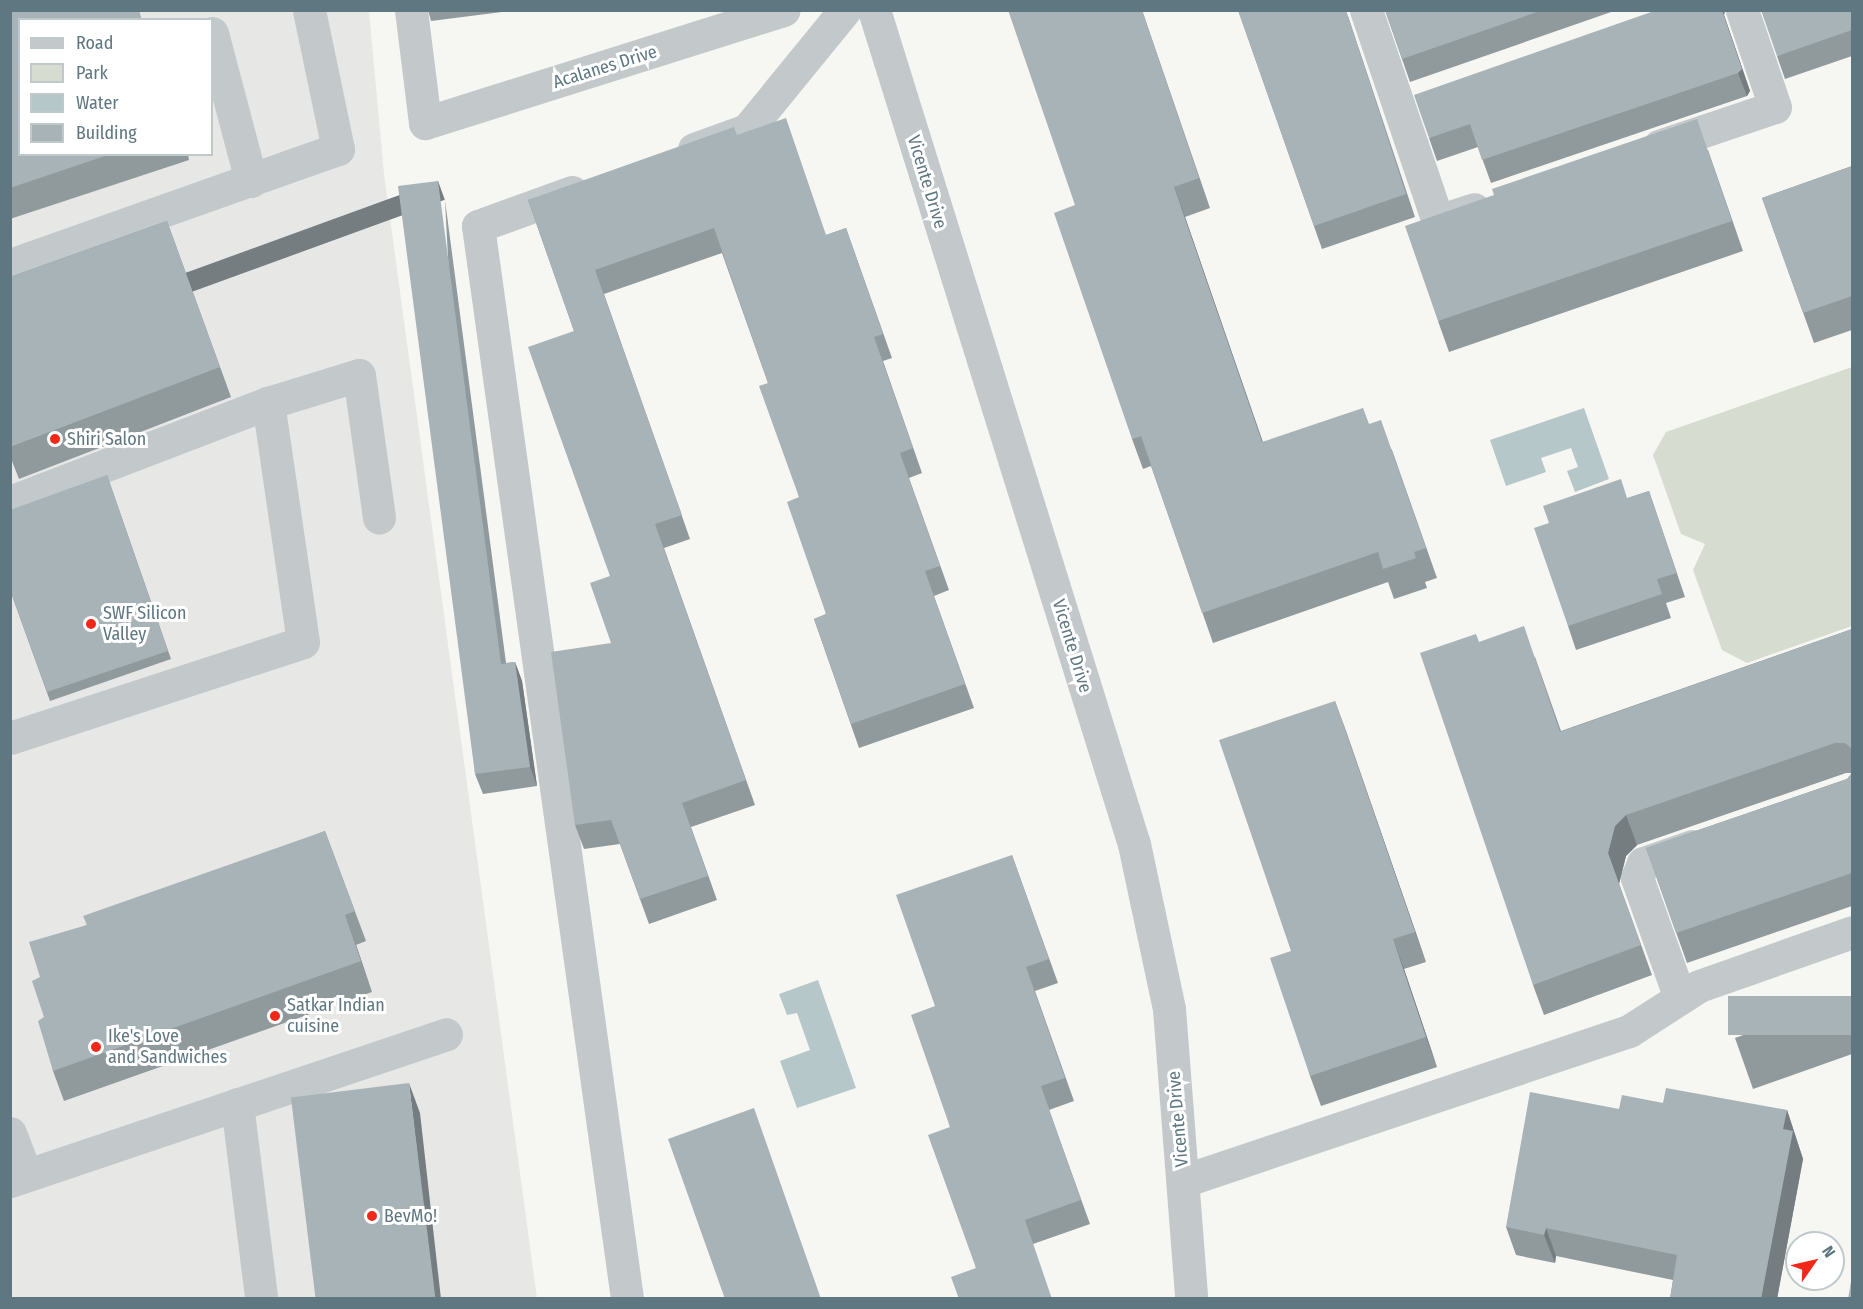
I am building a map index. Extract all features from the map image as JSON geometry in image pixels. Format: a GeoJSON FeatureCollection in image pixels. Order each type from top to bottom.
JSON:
{"type":"FeatureCollection","features":[{"type":"Feature","properties":{"kind":"street"},"geometry":{"type":"LineString","coordinates":[[10,266],[338,149],[309,10]]}},
{"type":"Feature","properties":{"kind":"street","name":"Acalanes Drive"},"geometry":{"type":"LineString","coordinates":[[411,10],[425,123],[784,10]]}},
{"type":"Feature","properties":{"kind":"street"},"geometry":{"type":"LineString","coordinates":[[668,158],[747,130],[845,10]]}},
{"type":"Feature","properties":{"kind":"street","name":"Vicente Drive"},"geometry":{"type":"LineString","coordinates":[[873,10],[1134,844],[1169,1009],[1184,1181],[1191,1299]]}},
{"type":"Feature","properties":{"kind":"street"},"geometry":{"type":"LineString","coordinates":[[1366,10],[1438,221],[1506,198]]}},
{"type":"Feature","properties":{"kind":"street"},"geometry":{"type":"LineString","coordinates":[[1629,156],[1775,107],[1742,10]]}},
{"type":"Feature","properties":{"kind":"street"},"geometry":{"type":"LineString","coordinates":[[213,37],[251,181]]}},
{"type":"Feature","properties":{"kind":"street"},"geometry":{"type":"LineString","coordinates":[[1399,106],[1432,95]]}},
{"type":"Feature","properties":{"kind":"street"},"geometry":{"type":"LineString","coordinates":[[601,182],[478,226],[627,1299]]}},
{"type":"Feature","properties":{"kind":"street"},"geometry":{"type":"LineString","coordinates":[[10,502],[268,403],[359,375],[379,518]]}},
{"type":"Feature","properties":{"kind":"street"},"geometry":{"type":"LineString","coordinates":[[10,738],[303,642],[268,403]]}},
{"type":"Feature","properties":{"kind":"street"},"geometry":{"type":"LineString","coordinates":[[1680,998],[1637,878],[1642,863],[1720,836]]}},
{"type":"Feature","properties":{"kind":"street"},"geometry":{"type":"LineString","coordinates":[[1184,1181],[1629,1031],[1699,986],[1852,932]]}},
{"type":"Feature","properties":{"kind":"street"},"geometry":{"type":"LineString","coordinates":[[10,1133],[18,1178],[446,1034]]}},
{"type":"Feature","properties":{"kind":"street"},"geometry":{"type":"LineString","coordinates":[[237,1104],[261,1299]]}},
{"type":"Feature","properties":{"kind":"shaded area"},"geometry":{"type":"Polygon","coordinates":[[[10,11],[369,11],[384,174],[537,1298],[11,1298],[10,11]]]}},
{"type":"Feature","properties":{"kind":"green space"},"geometry":{"type":"Polygon","coordinates":[[[1852,367],[1852,626],[1747,663],[1722,650],[1693,570],[1705,544],[1681,534],[1653,455],[1666,432],[1852,367]]]}},
{"type":"Feature","properties":{"kind":"water"},"geometry":{"type":"Polygon","coordinates":[[[1584,408],[1609,479],[1575,492],[1567,471],[1578,467],[1571,448],[1541,458],[1546,472],[1506,486],[1490,440],[1584,408]]]}},
{"type":"Feature","properties":{"kind":"water"},"geometry":{"type":"Polygon","coordinates":[[[818,980],[856,1088],[797,1108],[780,1061],[810,1050],[797,1013],[787,1015],[779,994],[818,980]]]}},
{"type":"Feature","properties":{"kind":"building"},"geometry":{"type":"Polygon","coordinates":[[[10,10],[139,10],[141,18],[18,18],[18,156],[105,156],[10,188],[10,10]]]}},
{"type":"Feature","properties":{"kind":"building"},"geometry":{"type":"Polygon","coordinates":[[[1008,10],[1142,10],[1199,178],[1174,187],[1262,442],[1363,408],[1369,424],[1381,420],[1426,548],[1414,552],[1416,558],[1383,569],[1378,552],[1202,613],[1141,436],[1132,439],[1054,213],[1075,205],[1008,10]]]}},
{"type":"Feature","properties":{"kind":"building"},"geometry":{"type":"Polygon","coordinates":[[[1238,10],[1346,10],[1406,194],[1314,226],[1238,10]]]}},
{"type":"Feature","properties":{"kind":"building"},"geometry":{"type":"Polygon","coordinates":[[[1385,10],[1543,10],[1402,59],[1385,10]]]}},
{"type":"Feature","properties":{"kind":"building"},"geometry":{"type":"Polygon","coordinates":[[[1657,10],[1722,10],[1742,69],[1738,73],[1482,160],[1470,124],[1429,138],[1414,95],[1657,10]]]}},
{"type":"Feature","properties":{"kind":"building"},"geometry":{"type":"Polygon","coordinates":[[[1761,10],[1852,10],[1852,30],[1777,56],[1761,10]]]}},
{"type":"Feature","properties":{"kind":"building"},"geometry":{"type":"Polygon","coordinates":[[[786,118],[826,235],[846,228],[883,334],[874,337],[913,448],[900,453],[940,566],[925,571],[965,684],[851,724],[814,619],[826,614],[787,502],[799,497],[759,386],[768,383],[714,228],[595,270],[682,515],[655,524],[746,780],[682,803],[708,876],[640,899],[611,820],[575,825],[551,652],[611,643],[590,583],[610,576],[528,347],[574,331],[528,200],[734,127],[737,135],[786,118]]]}},
{"type":"Feature","properties":{"kind":"building"},"geometry":{"type":"Polygon","coordinates":[[[1697,119],[1732,221],[1438,321],[1405,226],[1494,195],[1492,189],[1697,119]]]}},
{"type":"Feature","properties":{"kind":"building"},"geometry":{"type":"Polygon","coordinates":[[[1852,166],[1852,296],[1803,313],[1762,198],[1852,166]]]}},
{"type":"Feature","properties":{"kind":"building"},"geometry":{"type":"Polygon","coordinates":[[[438,181],[501,664],[515,662],[530,767],[475,774],[398,186],[438,181]]]}},
{"type":"Feature","properties":{"kind":"building"},"geometry":{"type":"Polygon","coordinates":[[[167,221],[220,367],[10,447],[10,277],[167,221]]]}},
{"type":"Feature","properties":{"kind":"building","name":"SWF Silicon Valley"},"geometry":{"type":"Polygon","coordinates":[[[107,475],[168,651],[47,692],[10,590],[10,510],[107,475]]]}},
{"type":"Feature","properties":{"kind":"building"},"geometry":{"type":"Polygon","coordinates":[[[1621,479],[1627,498],[1649,491],[1677,573],[1657,579],[1662,594],[1568,626],[1534,528],[1549,523],[1543,506],[1621,479]]]}},
{"type":"Feature","properties":{"kind":"building"},"geometry":{"type":"Polygon","coordinates":[[[1524,626],[1560,732],[1852,629],[1852,749],[1845,743],[1835,743],[1626,815],[1615,826],[1608,853],[1641,945],[1533,985],[1420,653],[1476,634],[1479,642],[1524,626]]]}},
{"type":"Feature","properties":{"kind":"building"},"geometry":{"type":"Polygon","coordinates":[[[1335,701],[1415,932],[1393,939],[1426,1037],[1310,1076],[1270,958],[1291,951],[1219,740],[1335,701]]]}},
{"type":"Feature","properties":{"kind":"building"},"geometry":{"type":"Polygon","coordinates":[[[1852,773],[1852,873],[1676,933],[1646,848],[1847,779],[1852,773]]]}},
{"type":"Feature","properties":{"kind":"building"},"geometry":{"type":"Polygon","coordinates":[[[325,831],[355,911],[345,915],[361,961],[53,1071],[38,1021],[44,1017],[32,981],[40,977],[29,942],[87,925],[83,916],[325,831]]]}},
{"type":"Feature","properties":{"kind":"building"},"geometry":{"type":"Polygon","coordinates":[[[1012,855],[1049,959],[1026,967],[1065,1078],[1041,1086],[1081,1200],[1025,1220],[1052,1299],[959,1299],[951,1277],[976,1268],[928,1135],[950,1127],[911,1015],[935,1006],[896,895],[1012,855]]]}},
{"type":"Feature","properties":{"kind":"building"},"geometry":{"type":"Polygon","coordinates":[[[1728,996],[1852,996],[1852,1035],[1728,1035],[1728,996]]]}},
{"type":"Feature","properties":{"kind":"building","name":"BevMo!"},"geometry":{"type":"Polygon","coordinates":[[[409,1083],[435,1298],[316,1298],[291,1098],[409,1083]]]}},
{"type":"Feature","properties":{"kind":"building"},"geometry":{"type":"Polygon","coordinates":[[[1666,1088],[1787,1110],[1783,1129],[1793,1131],[1761,1299],[1670,1299],[1677,1255],[1546,1228],[1544,1235],[1506,1227],[1530,1092],[1619,1109],[1622,1095],[1663,1103],[1666,1088]]]}},
{"type":"Feature","properties":{"kind":"building"},"geometry":{"type":"Polygon","coordinates":[[[754,1108],[821,1299],[725,1299],[668,1139],[754,1108]]]}},
{"type":"Feature","properties":{"kind":"building"},"geometry":{"type":"Polygon","coordinates":[[[1852,1276],[1852,1299],[1848,1299],[1852,1276]]]}},
{"type":"Feature","properties":{"kind":"place","name":"Shiri Salon"},"geometry":{"type":"Point","coordinates":[55,439]}},
{"type":"Feature","properties":{"kind":"place","name":"SWF Silicon Valley"},"geometry":{"type":"Point","coordinates":[91,624]}},
{"type":"Feature","properties":{"kind":"place","name":"Satkar Indian cuisine"},"geometry":{"type":"Point","coordinates":[275,1016]}},
{"type":"Feature","properties":{"kind":"place","name":"Ike's Love and Sandwiches"},"geometry":{"type":"Point","coordinates":[96,1047]}},
{"type":"Feature","properties":{"kind":"place","name":"BevMo!"},"geometry":{"type":"Point","coordinates":[372,1216]}}]}
